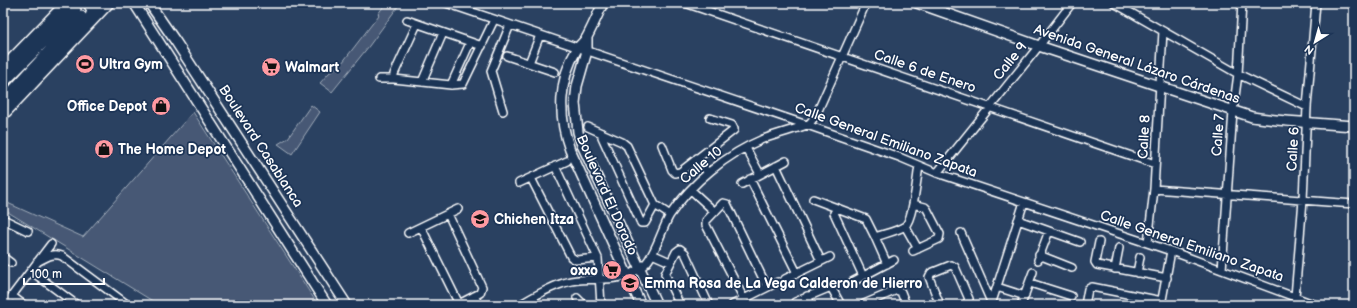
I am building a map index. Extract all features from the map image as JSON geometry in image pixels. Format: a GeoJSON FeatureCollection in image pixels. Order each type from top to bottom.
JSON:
{"type":"FeatureCollection","features":[{"type":"Feature","properties":{"kind":"highway"},"geometry":{"type":"LineString","coordinates":[[3,82],[78,13],[93,10],[89,3]]}},
{"type":"Feature","properties":{"kind":"highway"},"geometry":{"type":"LineString","coordinates":[[3,69],[78,13],[108,5]]}},
{"type":"Feature","properties":{"kind":"highway"},"geometry":{"type":"LineString","coordinates":[[3,102],[78,13]]}},
{"type":"Feature","properties":{"kind":"highway"},"geometry":{"type":"LineString","coordinates":[[3,114],[78,13]]}},
{"type":"Feature","properties":{"kind":"main road"},"geometry":{"type":"LineString","coordinates":[[134,3],[327,305]]}},
{"type":"Feature","properties":{"kind":"main road","name":"Boulevard Casablanca"},"geometry":{"type":"LineString","coordinates":[[149,3],[347,305]]}},
{"type":"Feature","properties":{"kind":"main road","name":"Boulevard El Dorado"},"geometry":{"type":"LineString","coordinates":[[603,3],[586,38],[578,48],[565,78],[562,92],[562,114],[565,136],[570,150],[641,305]]}},
{"type":"Feature","properties":{"kind":"main road","name":"Avenida General Lázaro Cárdenas"},"geometry":{"type":"LineString","coordinates":[[917,3],[1039,46],[1233,111],[1266,119],[1354,126]]}},
{"type":"Feature","properties":{"kind":"main road"},"geometry":{"type":"LineString","coordinates":[[586,38],[587,51]]}},
{"type":"Feature","properties":{"kind":"main road","name":"Boulevard El Dorado"},"geometry":{"type":"LineString","coordinates":[[587,51],[577,86],[576,117],[578,132],[582,145],[657,305]]}},
{"type":"Feature","properties":{"kind":"street","name":"Calle General Emiliano Zapata"},"geometry":{"type":"LineString","coordinates":[[446,3],[807,125],[899,157],[937,173],[1171,251],[1314,305]]}},
{"type":"Feature","properties":{"kind":"street","name":"Calle 6 de Enero"},"geometry":{"type":"LineString","coordinates":[[685,3],[1155,164]]}},
{"type":"Feature","properties":{"kind":"street"},"geometry":{"type":"LineString","coordinates":[[807,125],[816,115],[866,3]]}},
{"type":"Feature","properties":{"kind":"street","name":"Calle 9"},"geometry":{"type":"LineString","coordinates":[[937,173],[1072,3]]}},
{"type":"Feature","properties":{"kind":"street"},"geometry":{"type":"LineString","coordinates":[[1114,3],[1238,74],[1307,107]]}},
{"type":"Feature","properties":{"kind":"street","name":"Calle 7"},"geometry":{"type":"LineString","coordinates":[[1222,270],[1233,111],[1238,74],[1242,3]]}},
{"type":"Feature","properties":{"kind":"street","name":"Calle 6"},"geometry":{"type":"LineString","coordinates":[[1295,297],[1303,200],[1307,107],[1316,3]]}},
{"type":"Feature","properties":{"kind":"street"},"geometry":{"type":"LineString","coordinates":[[406,20],[482,46]]}},
{"type":"Feature","properties":{"kind":"street"},"geometry":{"type":"LineString","coordinates":[[378,79],[460,85],[465,82],[494,20]]}},
{"type":"Feature","properties":{"kind":"street"},"geometry":{"type":"LineString","coordinates":[[394,79],[394,74],[418,24]]}},
{"type":"Feature","properties":{"kind":"street"},"geometry":{"type":"LineString","coordinates":[[503,111],[491,71],[510,25]]}},
{"type":"Feature","properties":{"kind":"street","name":"Calle 8"},"geometry":{"type":"LineString","coordinates":[[1148,243],[1154,189],[1163,31]]}},
{"type":"Feature","properties":{"kind":"street"},"geometry":{"type":"LineString","coordinates":[[422,82],[443,33]]}},
{"type":"Feature","properties":{"kind":"street"},"geometry":{"type":"LineString","coordinates":[[529,63],[540,35]]}},
{"type":"Feature","properties":{"kind":"street"},"geometry":{"type":"LineString","coordinates":[[450,85],[470,43]]}},
{"type":"Feature","properties":{"kind":"street"},"geometry":{"type":"LineString","coordinates":[[507,56],[555,72]]}},
{"type":"Feature","properties":{"kind":"street"},"geometry":{"type":"LineString","coordinates":[[662,145],[672,170],[675,173],[680,172],[734,130],[732,125],[710,118]]}},
{"type":"Feature","properties":{"kind":"street","name":"Calle 10"},"geometry":{"type":"LineString","coordinates":[[519,305],[528,303],[564,283],[573,281],[617,279],[640,268],[652,254],[670,215],[691,190],[708,173],[746,148],[763,140],[807,125]]}},
{"type":"Feature","properties":{"kind":"street"},"geometry":{"type":"LineString","coordinates":[[588,126],[622,142],[627,146],[655,204],[670,215]]}},
{"type":"Feature","properties":{"kind":"street"},"geometry":{"type":"LineString","coordinates":[[602,133],[602,137],[641,223],[645,223],[655,204]]}},
{"type":"Feature","properties":{"kind":"street"},"geometry":{"type":"LineString","coordinates":[[746,148],[760,174]]}},
{"type":"Feature","properties":{"kind":"street"},"geometry":{"type":"LineString","coordinates":[[697,158],[708,173]]}},
{"type":"Feature","properties":{"kind":"street"},"geometry":{"type":"LineString","coordinates":[[519,183],[567,161]]}},
{"type":"Feature","properties":{"kind":"street"},"geometry":{"type":"LineString","coordinates":[[742,184],[786,161]]}},
{"type":"Feature","properties":{"kind":"street"},"geometry":{"type":"LineString","coordinates":[[555,166],[598,258],[601,305]]}},
{"type":"Feature","properties":{"kind":"street"},"geometry":{"type":"LineString","coordinates":[[776,166],[821,261]]}},
{"type":"Feature","properties":{"kind":"street"},"geometry":{"type":"LineString","coordinates":[[875,237],[905,226],[910,219],[919,166]]}},
{"type":"Feature","properties":{"kind":"street"},"geometry":{"type":"LineString","coordinates":[[531,178],[571,257],[576,260],[598,258]]}},
{"type":"Feature","properties":{"kind":"street"},"geometry":{"type":"LineString","coordinates":[[750,179],[797,273]]}},
{"type":"Feature","properties":{"kind":"street"},"geometry":{"type":"LineString","coordinates":[[1154,189],[1354,204]]}},
{"type":"Feature","properties":{"kind":"street"},"geometry":{"type":"LineString","coordinates":[[691,190],[714,212]]}},
{"type":"Feature","properties":{"kind":"street"},"geometry":{"type":"LineString","coordinates":[[814,199],[866,219],[887,264]]}},
{"type":"Feature","properties":{"kind":"street"},"geometry":{"type":"LineString","coordinates":[[992,304],[1024,202]]}},
{"type":"Feature","properties":{"kind":"street"},"geometry":{"type":"LineString","coordinates":[[744,299],[706,225],[706,221],[724,203],[727,204],[767,287]]}},
{"type":"Feature","properties":{"kind":"street"},"geometry":{"type":"LineString","coordinates":[[905,226],[916,250],[939,239],[940,234],[927,209],[913,204]]}},
{"type":"Feature","properties":{"kind":"street"},"geometry":{"type":"LineString","coordinates":[[837,209],[834,213],[863,276]]}},
{"type":"Feature","properties":{"kind":"street"},"geometry":{"type":"LineString","coordinates":[[408,233],[458,210]]}},
{"type":"Feature","properties":{"kind":"street"},"geometry":{"type":"LineString","coordinates":[[421,227],[458,304],[480,293],[482,287],[448,214]]}},
{"type":"Feature","properties":{"kind":"street"},"geometry":{"type":"LineString","coordinates":[[3,219],[28,232]]}},
{"type":"Feature","properties":{"kind":"street"},"geometry":{"type":"LineString","coordinates":[[1018,220],[1080,242]]}},
{"type":"Feature","properties":{"kind":"street"},"geometry":{"type":"LineString","coordinates":[[1049,231],[1039,258],[1072,268]]}},
{"type":"Feature","properties":{"kind":"street"},"geometry":{"type":"LineString","coordinates":[[961,233],[992,304]]}},
{"type":"Feature","properties":{"kind":"street"},"geometry":{"type":"LineString","coordinates":[[1099,242],[1095,264],[1167,278]]}},
{"type":"Feature","properties":{"kind":"street"},"geometry":{"type":"LineString","coordinates":[[5,305],[51,244]]}},
{"type":"Feature","properties":{"kind":"street"},"geometry":{"type":"LineString","coordinates":[[1115,269],[1119,248]]}},
{"type":"Feature","properties":{"kind":"street"},"geometry":{"type":"LineString","coordinates":[[680,305],[665,274],[676,252],[680,250],[683,251],[709,305]]}},
{"type":"Feature","properties":{"kind":"street"},"geometry":{"type":"LineString","coordinates":[[1085,305],[1088,289],[1092,287],[1162,303],[1171,251]]}},
{"type":"Feature","properties":{"kind":"street"},"geometry":{"type":"LineString","coordinates":[[37,262],[58,254],[128,305]]}},
{"type":"Feature","properties":{"kind":"street"},"geometry":{"type":"LineString","coordinates":[[652,254],[670,262]]}},
{"type":"Feature","properties":{"kind":"street"},"geometry":{"type":"LineString","coordinates":[[3,256],[11,263]]}},
{"type":"Feature","properties":{"kind":"street"},"geometry":{"type":"LineString","coordinates":[[732,305],[830,257]]}},
{"type":"Feature","properties":{"kind":"street"},"geometry":{"type":"LineString","coordinates":[[1137,273],[1140,257]]}},
{"type":"Feature","properties":{"kind":"street"},"geometry":{"type":"LineString","coordinates":[[852,282],[894,260]]}},
{"type":"Feature","properties":{"kind":"street"},"geometry":{"type":"LineString","coordinates":[[940,305],[929,275],[951,264],[955,267],[968,299],[966,305]]}},
{"type":"Feature","properties":{"kind":"street"},"geometry":{"type":"LineString","coordinates":[[31,271],[77,305]]}},
{"type":"Feature","properties":{"kind":"street"},"geometry":{"type":"LineString","coordinates":[[1021,305],[1033,272]]}},
{"type":"Feature","properties":{"kind":"street"},"geometry":{"type":"LineString","coordinates":[[1030,283],[1071,296]]}},
{"type":"Feature","properties":{"kind":"street"},"geometry":{"type":"LineString","coordinates":[[795,302],[831,287],[841,305]]}},
{"type":"Feature","properties":{"kind":"street"},"geometry":{"type":"LineString","coordinates":[[997,287],[1025,296]]}},
{"type":"Feature","properties":{"kind":"street"},"geometry":{"type":"LineString","coordinates":[[864,304],[876,302],[899,290],[906,305]]}},
{"type":"Feature","properties":{"kind":"street"},"geometry":{"type":"LineString","coordinates":[[12,296],[24,305]]}},
{"type":"Feature","properties":{"kind":"street"},"geometry":{"type":"LineString","coordinates":[[474,296],[479,305]]}},
{"type":"Feature","properties":{"kind":"street"},"geometry":{"type":"LineString","coordinates":[[807,296],[811,305]]}},
{"type":"Feature","properties":{"kind":"street"},"geometry":{"type":"LineString","coordinates":[[577,298],[584,305]]}},
{"type":"Feature","properties":{"kind":"shaded area"},"geometry":{"type":"Polygon","coordinates":[[[386,3],[399,3],[399,5],[369,46],[332,92],[320,83],[329,73],[342,63],[379,15],[378,14],[386,3]]]}},
{"type":"Feature","properties":{"kind":"shaded area"},"geometry":{"type":"Polygon","coordinates":[[[311,105],[320,112],[292,154],[278,144],[288,138],[311,105]]]}},
{"type":"Feature","properties":{"kind":"shaded area"},"geometry":{"type":"Polygon","coordinates":[[[193,112],[318,305],[159,305],[3,209],[3,201],[83,237],[193,112]]]}},
{"type":"Feature","properties":{"kind":"place","name":"Ultra Gym"},"geometry":{"type":"Point","coordinates":[85,64]}},
{"type":"Feature","properties":{"kind":"place","name":"Walmart"},"geometry":{"type":"Point","coordinates":[271,67]}},
{"type":"Feature","properties":{"kind":"place","name":"Office Depot"},"geometry":{"type":"Point","coordinates":[161,106]}},
{"type":"Feature","properties":{"kind":"place","name":"The Home Depot"},"geometry":{"type":"Point","coordinates":[104,149]}},
{"type":"Feature","properties":{"kind":"place","name":"Chichen Itza"},"geometry":{"type":"Point","coordinates":[480,219]}},
{"type":"Feature","properties":{"kind":"place","name":"oxxo"},"geometry":{"type":"Point","coordinates":[612,270]}},
{"type":"Feature","properties":{"kind":"place","name":"Emma Rosa de La Vega Calderon de Hierro"},"geometry":{"type":"Point","coordinates":[630,283]}}]}
